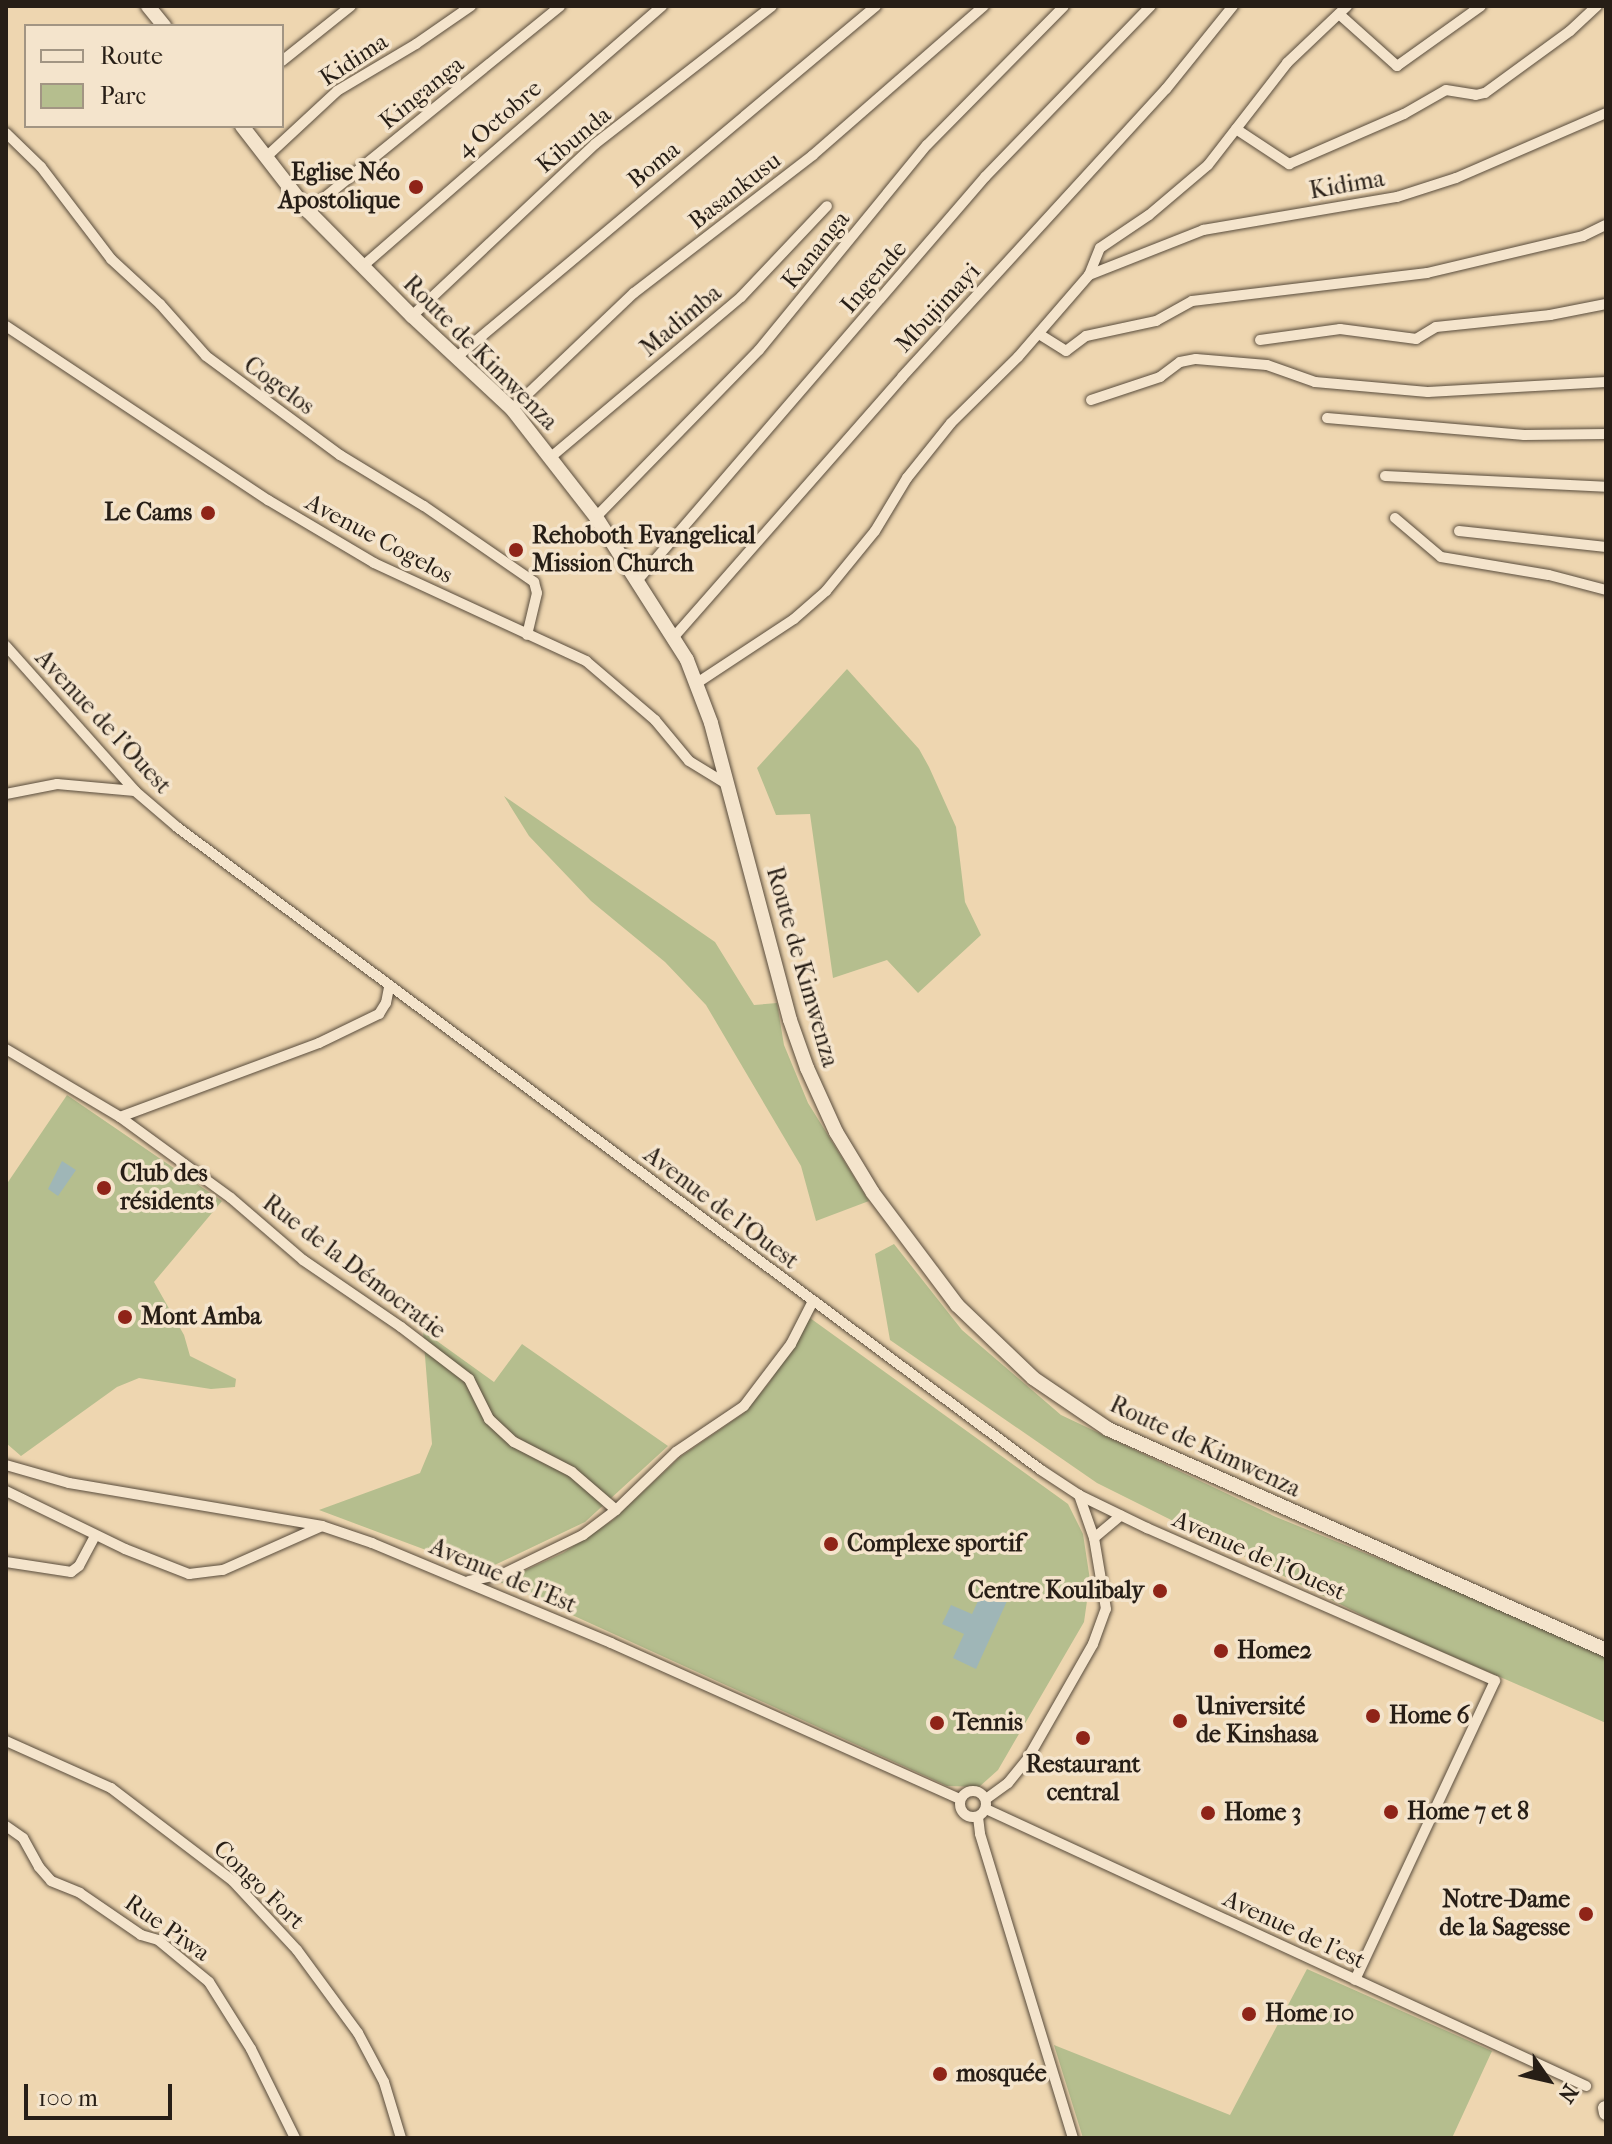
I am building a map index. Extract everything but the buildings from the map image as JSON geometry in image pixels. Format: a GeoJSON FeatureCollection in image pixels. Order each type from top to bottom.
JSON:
{"type":"FeatureCollection","features":[{"type":"Feature","properties":{"kind":"street"},"geometry":{"type":"LineString","coordinates":[[148,6],[162,24]]}},
{"type":"Feature","properties":{"kind":"street"},"geometry":{"type":"LineString","coordinates":[[284,59],[351,6]]}},
{"type":"Feature","properties":{"kind":"street","name":"Kidima"},"geometry":{"type":"LineString","coordinates":[[265,158],[337,91],[416,44],[471,6]]}},
{"type":"Feature","properties":{"kind":"street","name":"Kinganga"},"geometry":{"type":"LineString","coordinates":[[308,211],[560,6]]}},
{"type":"Feature","properties":{"kind":"street","name":"4 Octobre"},"geometry":{"type":"LineString","coordinates":[[364,265],[662,6]]}},
{"type":"Feature","properties":{"kind":"street","name":"Kibunda"},"geometry":{"type":"LineString","coordinates":[[412,316],[595,144],[772,6]]}},
{"type":"Feature","properties":{"kind":"street","name":"Boma"},"geometry":{"type":"LineString","coordinates":[[458,356],[876,6]]}},
{"type":"Feature","properties":{"kind":"street","name":"Basankusu"},"geometry":{"type":"LineString","coordinates":[[512,409],[634,293],[813,155],[984,6]]}},
{"type":"Feature","properties":{"kind":"street","name":"Kananga"},"geometry":{"type":"LineString","coordinates":[[596,517],[759,350],[927,145],[1064,6]]}},
{"type":"Feature","properties":{"kind":"street","name":"Ingende"},"geometry":{"type":"LineString","coordinates":[[636,582],[985,177],[1151,6]]}},
{"type":"Feature","properties":{"kind":"street","name":"Mbujimayi"},"geometry":{"type":"LineString","coordinates":[[673,638],[902,377],[1166,89],[1233,6]]}},
{"type":"Feature","properties":{"kind":"street"},"geometry":{"type":"LineString","coordinates":[[697,683],[794,619],[826,591],[875,531],[907,478],[951,423],[1039,334],[1089,275],[1100,248],[1193,180],[1287,63],[1343,10],[1397,66],[1481,6]]}},
{"type":"Feature","properties":{"kind":"street"},"geometry":{"type":"LineString","coordinates":[[1236,129],[1289,164],[1404,114],[1446,90],[1476,95],[1485,93],[1570,31],[1597,6]]}},
{"type":"Feature","properties":{"kind":"street","name":"Kidima"},"geometry":{"type":"LineString","coordinates":[[1089,275],[1203,230],[1397,197],[1456,178],[1606,113]]}},
{"type":"Feature","properties":{"kind":"street","name":"Route de Kimwenza"},"geometry":{"type":"LineString","coordinates":[[243,128],[308,211],[412,316],[512,409],[596,517],[673,638],[697,683],[728,785],[790,1020],[821,1101],[873,1193],[919,1258],[976,1325],[1033,1378],[1108,1429],[1606,1650]]}},
{"type":"Feature","properties":{"kind":"street","name":"Cogelos"},"geometry":{"type":"LineString","coordinates":[[6,133],[41,167],[111,259],[160,304],[206,356],[340,455],[424,506],[534,582],[537,593],[527,635]]}},
{"type":"Feature","properties":{"kind":"street","name":"Madimba"},"geometry":{"type":"LineString","coordinates":[[551,457],[741,297],[827,206]]}},
{"type":"Feature","properties":{"kind":"street"},"geometry":{"type":"LineString","coordinates":[[1039,334],[1066,351],[1086,336],[1156,321],[1192,301],[1427,273],[1583,236],[1606,225]]}},
{"type":"Feature","properties":{"kind":"street"},"geometry":{"type":"LineString","coordinates":[[1260,340],[1336,329],[1416,339],[1436,327],[1550,315],[1606,304]]}},
{"type":"Feature","properties":{"kind":"street","name":"Avenue Cogelos"},"geometry":{"type":"LineString","coordinates":[[6,326],[268,500],[374,563],[586,661],[655,720],[689,761],[728,785]]}},
{"type":"Feature","properties":{"kind":"street"},"geometry":{"type":"LineString","coordinates":[[1091,400],[1160,377],[1180,362],[1196,359],[1267,365],[1315,382],[1428,392],[1606,382]]}},
{"type":"Feature","properties":{"kind":"street"},"geometry":{"type":"LineString","coordinates":[[1327,418],[1524,435],[1606,434]]}},
{"type":"Feature","properties":{"kind":"street"},"geometry":{"type":"LineString","coordinates":[[1385,476],[1606,487]]}},
{"type":"Feature","properties":{"kind":"street"},"geometry":{"type":"LineString","coordinates":[[1395,518],[1441,557],[1549,575],[1606,590]]}},
{"type":"Feature","properties":{"kind":"street"},"geometry":{"type":"LineString","coordinates":[[1459,531],[1606,547]]}},
{"type":"Feature","properties":{"kind":"street","name":"Avenue de l'Ouest"},"geometry":{"type":"LineString","coordinates":[[6,646],[135,791],[259,892],[321,933],[389,988],[1003,1444],[1079,1495],[1495,1681],[1355,1980]]}},
{"type":"Feature","properties":{"kind":"street"},"geometry":{"type":"LineString","coordinates":[[6,794],[57,784],[135,791]]}},
{"type":"Feature","properties":{"kind":"street"},"geometry":{"type":"LineString","coordinates":[[120,1117],[319,1043],[379,1014],[386,1003],[389,988]]}},
{"type":"Feature","properties":{"kind":"street","name":"Rue de la Démocratie"},"geometry":{"type":"LineString","coordinates":[[6,1049],[120,1117],[231,1198],[303,1260],[401,1327],[469,1379],[489,1419],[514,1442],[572,1472],[616,1510]]}},
{"type":"Feature","properties":{"kind":"street"},"geometry":{"type":"LineString","coordinates":[[467,1581],[503,1574],[538,1554],[564,1545],[616,1510],[676,1452],[748,1402],[791,1344],[813,1301]]}},
{"type":"Feature","properties":{"kind":"street","name":"Avenue de l'Est"},"geometry":{"type":"LineString","coordinates":[[6,1465],[69,1483],[322,1526],[467,1581],[960,1799]]}},
{"type":"Feature","properties":{"kind":"street"},"geometry":{"type":"LineString","coordinates":[[6,1491],[66,1518],[95,1536],[196,1574],[223,1570],[322,1526]]}},
{"type":"Feature","properties":{"kind":"street"},"geometry":{"type":"LineString","coordinates":[[1073,2138],[980,1834],[983,1808],[1020,1771],[1093,1644],[1106,1609],[1094,1538],[1079,1495]]}},
{"type":"Feature","properties":{"kind":"street"},"geometry":{"type":"LineString","coordinates":[[1094,1538],[1121,1515]]}},
{"type":"Feature","properties":{"kind":"street"},"geometry":{"type":"LineString","coordinates":[[6,1562],[71,1572],[79,1566],[95,1536]]}},
{"type":"Feature","properties":{"kind":"street","name":"Congo Fort"},"geometry":{"type":"LineString","coordinates":[[6,1741],[111,1788],[233,1881],[297,1950],[358,2033],[384,2082],[401,2138]]}},
{"type":"Feature","properties":{"kind":"street","name":"Avenue de l'Est"},"geometry":{"type":"LineString","coordinates":[[972,1791],[983,1808],[964,1815],[960,1799],[972,1791]]}},
{"type":"Feature","properties":{"kind":"street","name":"Avenue de l'est"},"geometry":{"type":"LineString","coordinates":[[983,1808],[1586,2086]]}},
{"type":"Feature","properties":{"kind":"street","name":"Rue Piwa"},"geometry":{"type":"LineString","coordinates":[[6,1826],[23,1838],[39,1867],[51,1881],[80,1893],[141,1935],[158,1940],[209,1982],[251,2049],[295,2138]]}},
{"type":"Feature","properties":{"kind":"green space"},"geometry":{"type":"Polygon","coordinates":[[[847,669],[919,749],[929,767],[956,827],[965,902],[981,935],[918,993],[887,960],[833,978],[810,814],[776,815],[757,768],[847,669]]]}},
{"type":"Feature","properties":{"kind":"green space"},"geometry":{"type":"Polygon","coordinates":[[[504,796],[715,942],[754,1005],[777,1003],[784,1045],[808,1103],[869,1201],[816,1221],[801,1166],[706,1005],[665,962],[591,901],[529,836],[504,796]]]}},
{"type":"Feature","properties":{"kind":"green space"},"geometry":{"type":"Polygon","coordinates":[[[67,1095],[222,1201],[154,1282],[184,1335],[190,1356],[236,1379],[235,1387],[211,1389],[139,1378],[117,1387],[21,1456],[6,1443],[6,1185],[67,1095]]]}},
{"type":"Feature","properties":{"kind":"green space"},"geometry":{"type":"Polygon","coordinates":[[[894,1244],[962,1330],[1061,1415],[1276,1517],[1606,1651],[1606,1723],[1392,1630],[1097,1483],[890,1340],[875,1254],[894,1244]]]}},
{"type":"Feature","properties":{"kind":"green space","name":"Complexe sportif"},"geometry":{"type":"Polygon","coordinates":[[[810,1318],[1068,1504],[1083,1534],[1090,1580],[1084,1622],[998,1770],[979,1787],[947,1786],[500,1582],[563,1553],[613,1520],[680,1457],[744,1413],[769,1383],[810,1318]]]}},
{"type":"Feature","properties":{"kind":"green space"},"geometry":{"type":"Polygon","coordinates":[[[423,1331],[494,1382],[522,1344],[668,1446],[585,1522],[482,1571],[319,1510],[420,1473],[432,1444],[423,1331]]]}},
{"type":"Feature","properties":{"kind":"green space"},"geometry":{"type":"Polygon","coordinates":[[[1307,1969],[1492,2051],[1452,2138],[1083,2138],[1054,2045],[1230,2115],[1307,1969]]]}},
{"type":"Feature","properties":{"kind":"water"},"geometry":{"type":"Polygon","coordinates":[[[62,1161],[76,1170],[58,1196],[48,1189],[62,1161]]]}},
{"type":"Feature","properties":{"kind":"water"},"geometry":{"type":"Polygon","coordinates":[[[983,1590],[1007,1601],[976,1669],[953,1658],[964,1634],[942,1624],[951,1605],[972,1614],[983,1590]]]}},
{"type":"Feature","properties":{"kind":"place","name":"Eglise Néo Apostolique"},"geometry":{"type":"Point","coordinates":[416,187]}},
{"type":"Feature","properties":{"kind":"place","name":"Le Cams"},"geometry":{"type":"Point","coordinates":[208,513]}},
{"type":"Feature","properties":{"kind":"place","name":"Rehoboth Evangelical Mission Church"},"geometry":{"type":"Point","coordinates":[516,550]}},
{"type":"Feature","properties":{"kind":"place","name":"Club des résidents"},"geometry":{"type":"Point","coordinates":[104,1188]}},
{"type":"Feature","properties":{"kind":"place","name":"Mont Amba"},"geometry":{"type":"Point","coordinates":[125,1317]}},
{"type":"Feature","properties":{"kind":"place","name":"Complexe sportif"},"geometry":{"type":"Point","coordinates":[831,1544]}},
{"type":"Feature","properties":{"kind":"place","name":"Centre Koulibaly"},"geometry":{"type":"Point","coordinates":[1160,1591]}},
{"type":"Feature","properties":{"kind":"place","name":"Home2"},"geometry":{"type":"Point","coordinates":[1221,1651]}},
{"type":"Feature","properties":{"kind":"place","name":"Home 6"},"geometry":{"type":"Point","coordinates":[1373,1716]}},
{"type":"Feature","properties":{"kind":"place","name":"Université de Kinshasa"},"geometry":{"type":"Point","coordinates":[1180,1721]}},
{"type":"Feature","properties":{"kind":"place","name":"Tennis"},"geometry":{"type":"Point","coordinates":[937,1723]}},
{"type":"Feature","properties":{"kind":"place","name":"Restaurant central"},"geometry":{"type":"Point","coordinates":[1083,1738]}},
{"type":"Feature","properties":{"kind":"place","name":"Home 7 et 8"},"geometry":{"type":"Point","coordinates":[1391,1812]}},
{"type":"Feature","properties":{"kind":"place","name":"Home 3"},"geometry":{"type":"Point","coordinates":[1208,1813]}},
{"type":"Feature","properties":{"kind":"place","name":"Notre-Dame de la Sagesse"},"geometry":{"type":"Point","coordinates":[1586,1914]}},
{"type":"Feature","properties":{"kind":"place","name":"Home 10"},"geometry":{"type":"Point","coordinates":[1249,2014]}},
{"type":"Feature","properties":{"kind":"place","name":"mosquée"},"geometry":{"type":"Point","coordinates":[940,2074]}}]}
